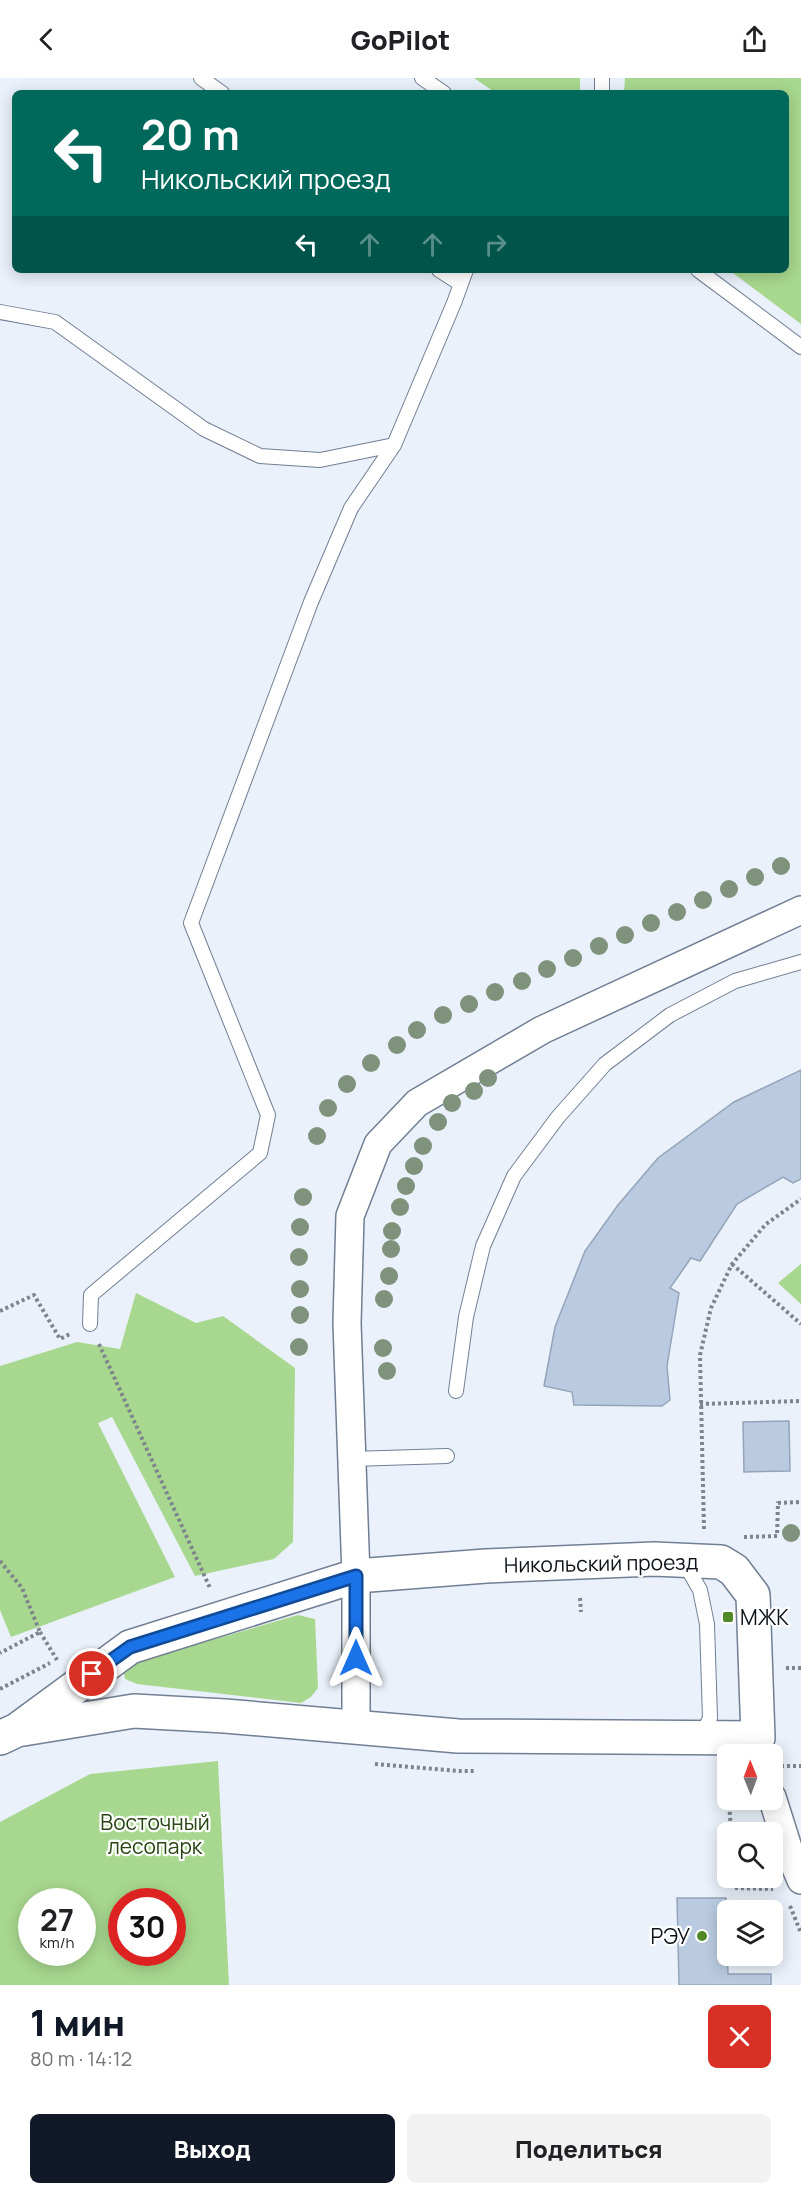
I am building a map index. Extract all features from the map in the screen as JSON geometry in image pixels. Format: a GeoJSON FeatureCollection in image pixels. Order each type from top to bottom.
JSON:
{"type":"FeatureCollection","features":[{"type":"Feature","properties":{"kind":"street"},"geometry":{"type":"LineString","coordinates":[[356,1728],[356,1576],[347,1323],[351,1216],[378,1144],[417,1104],[542,1030],[801,910]]}},
{"type":"Feature","properties":{"kind":"street","name":"Никольский проезд"},"geometry":{"type":"LineString","coordinates":[[8,1734],[130,1647],[356,1576],[486,1566],[638,1559],[694,1549],[734,1570],[753,1595],[763,1744]]}},
{"type":"Feature","properties":{"kind":"street","name":"Никольский проезд"},"geometry":{"type":"LineString","coordinates":[[8,1734],[134,1711],[225,1716],[458,1737],[700,1738],[726,1744]]}},
{"type":"Feature","properties":{"kind":"street"},"geometry":{"type":"LineString","coordinates":[[776,1810],[790,1854],[792,1884]]}},
{"type":"Feature","properties":{"kind":"lane"},"geometry":{"type":"LineString","coordinates":[[201,78],[218,90]]}},
{"type":"Feature","properties":{"kind":"lane"},"geometry":{"type":"LineString","coordinates":[[422,78],[440,90]]}},
{"type":"Feature","properties":{"kind":"lane"},"geometry":{"type":"LineString","coordinates":[[444,273],[461,284]]}},
{"type":"Feature","properties":{"kind":"lane"},"geometry":{"type":"LineString","coordinates":[[90,1324],[91,1295],[260,1154],[268,1115],[191,923],[311,602],[351,508],[394,444],[465,273]]}},
{"type":"Feature","properties":{"kind":"lane"},"geometry":{"type":"LineString","coordinates":[[702,273],[801,347]]}},
{"type":"Feature","properties":{"kind":"lane"},"geometry":{"type":"LineString","coordinates":[[0,312],[55,322],[204,429],[260,456],[320,460],[394,444]]}},
{"type":"Feature","properties":{"kind":"lane"},"geometry":{"type":"LineString","coordinates":[[456,1391],[466,1317],[483,1246],[514,1176],[558,1117],[605,1064],[670,1015],[735,981],[801,962]]}},
{"type":"Feature","properties":{"kind":"lane"},"geometry":{"type":"LineString","coordinates":[[352,1459],[447,1456]]}},
{"type":"Feature","properties":{"kind":"lane"},"geometry":{"type":"LineString","coordinates":[[694,1549],[707,1624],[710,1718],[700,1738]]}},
{"type":"Feature","properties":{"kind":"path"},"geometry":{"type":"LineString","coordinates":[[694,1549],[700,1355],[711,1308],[732,1264],[766,1224],[801,1199]]}},
{"type":"Feature","properties":{"kind":"path"},"geometry":{"type":"LineString","coordinates":[[732,1264],[801,1323]]}},
{"type":"Feature","properties":{"kind":"path"},"geometry":{"type":"LineString","coordinates":[[0,1311],[34,1295],[60,1339],[90,1324],[214,1597]]}},
{"type":"Feature","properties":{"kind":"path"},"geometry":{"type":"LineString","coordinates":[[700,1404],[801,1401]]}},
{"type":"Feature","properties":{"kind":"path"},"geometry":{"type":"LineString","coordinates":[[735,1537],[777,1536],[778,1503],[801,1502]]}},
{"type":"Feature","properties":{"kind":"path"},"geometry":{"type":"LineString","coordinates":[[0,1561],[22,1588],[40,1632],[57,1660]]}},
{"type":"Feature","properties":{"kind":"path"},"geometry":{"type":"LineString","coordinates":[[580,1598],[580,1612]]}},
{"type":"Feature","properties":{"kind":"path"},"geometry":{"type":"LineString","coordinates":[[0,1653],[40,1632]]}},
{"type":"Feature","properties":{"kind":"path"},"geometry":{"type":"LineString","coordinates":[[783,1760],[801,1766]]}},
{"type":"Feature","properties":{"kind":"green space"},"geometry":{"type":"Polygon","coordinates":[[[474,78],[580,78],[580,90],[492,90],[474,78]]]}},
{"type":"Feature","properties":{"kind":"green space"},"geometry":{"type":"Polygon","coordinates":[[[625,78],[801,78],[801,324],[733,273],[789,273],[789,90],[624,90],[625,78]]]}},
{"type":"Feature","properties":{"kind":"green space"},"geometry":{"type":"Polygon","coordinates":[[[801,1264],[801,1304],[778,1283],[801,1264]]]}},
{"type":"Feature","properties":{"kind":"green space"},"geometry":{"type":"Polygon","coordinates":[[[136,1293],[196,1323],[223,1316],[295,1368],[293,1542],[274,1559],[195,1576],[112,1417],[98,1423],[175,1577],[11,1637],[0,1610],[0,1366],[77,1342],[120,1349],[136,1293]]]}},
{"type":"Feature","properties":{"kind":"green space"},"geometry":{"type":"Polygon","coordinates":[[[298,1615],[315,1619],[318,1688],[311,1697],[301,1703],[137,1684],[125,1679],[122,1666],[298,1615]]]}},
{"type":"Feature","properties":{"kind":"green space","name":"Восточный лесопарк"},"geometry":{"type":"Polygon","coordinates":[[[218,1761],[229,1985],[0,1985],[0,1822],[90,1774],[218,1761]]]}},
{"type":"Feature","properties":{"kind":"building"},"geometry":{"type":"Polygon","coordinates":[[[801,1070],[801,1179],[793,1183],[783,1177],[737,1204],[700,1261],[691,1258],[670,1288],[679,1293],[667,1366],[670,1400],[662,1406],[574,1405],[572,1392],[544,1386],[555,1327],[585,1251],[618,1205],[658,1158],[734,1102],[801,1070]]]}},
{"type":"Feature","properties":{"kind":"building"},"geometry":{"type":"Polygon","coordinates":[[[789,1421],[790,1471],[744,1472],[743,1422],[789,1421]]]}},
{"type":"Feature","properties":{"kind":"building","name":"РЭУ"},"geometry":{"type":"Polygon","coordinates":[[[677,1898],[726,1898],[726,1900],[717,1900],[717,1966],[728,1966],[728,1974],[771,1974],[771,1985],[679,1985],[677,1898]]]}},
{"type":"Feature","properties":{"kind":"place","name":"МЖК"},"geometry":{"type":"Point","coordinates":[728,1617]}},
{"type":"Feature","properties":{"kind":"place","name":"РЭУ"},"geometry":{"type":"Point","coordinates":[702,1936]}},
{"type":"Feature","properties":{"kind":"route"},"geometry":{"type":"LineString","coordinates":[[92,1674],[130,1647],[356,1576],[356,1658]]}}]}
